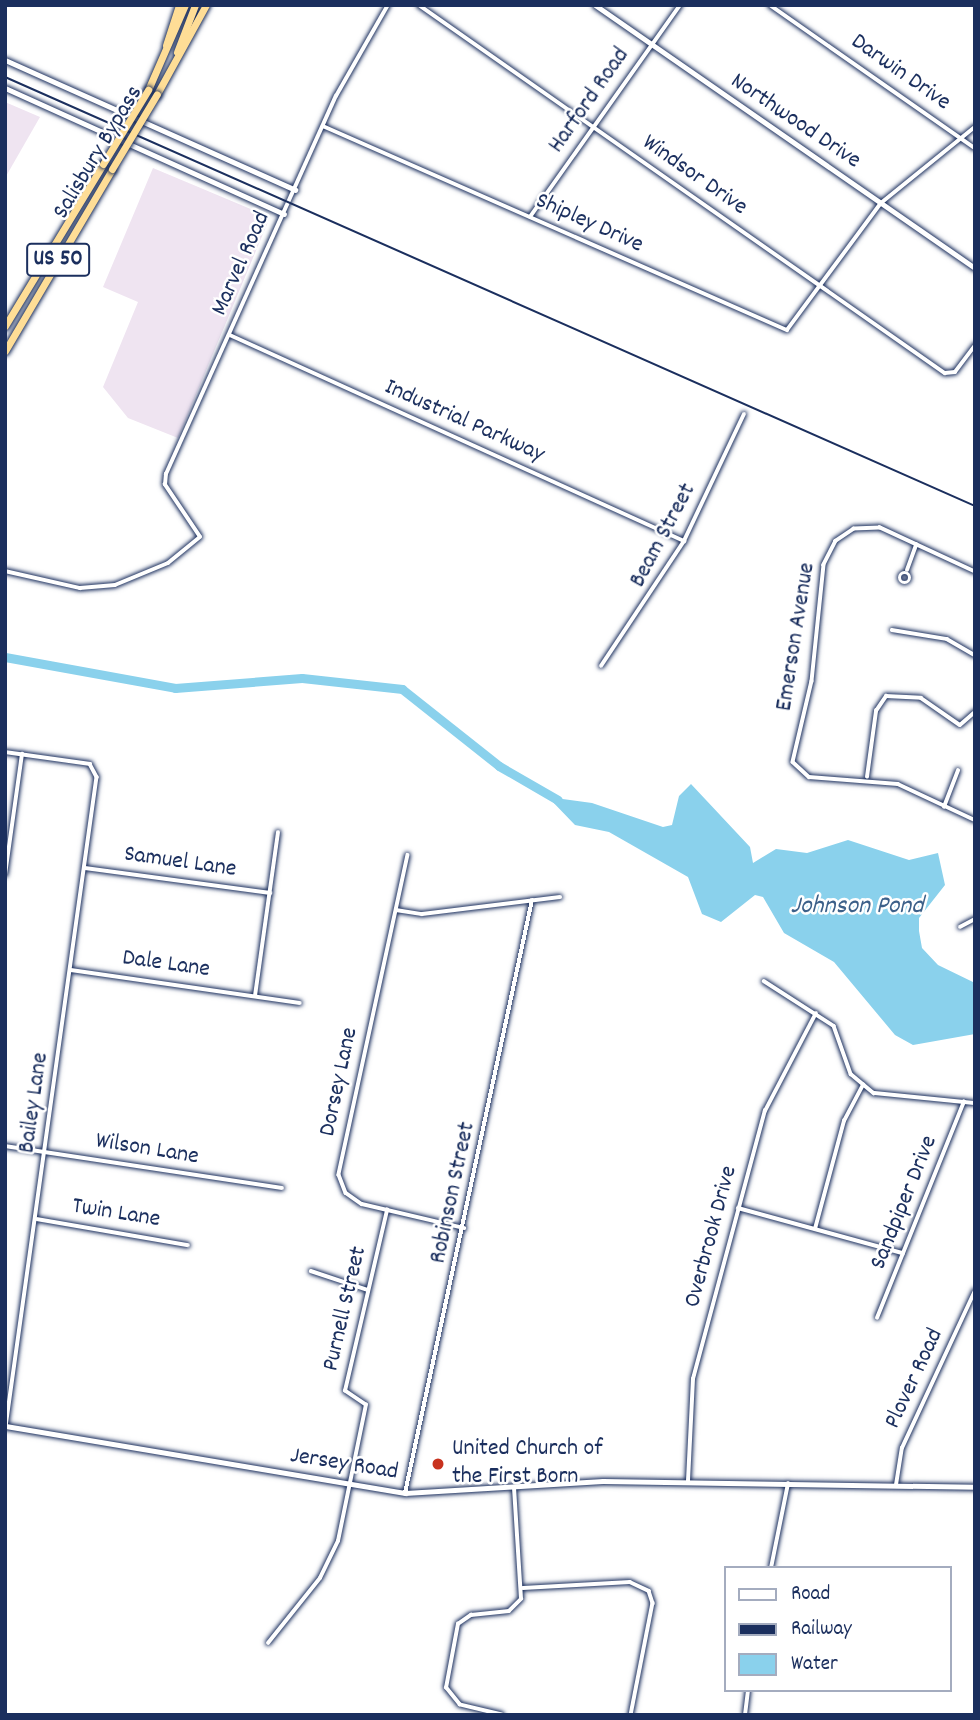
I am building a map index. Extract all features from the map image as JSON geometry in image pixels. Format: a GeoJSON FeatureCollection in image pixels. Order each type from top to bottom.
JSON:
{"type":"FeatureCollection","features":[{"type":"Feature","properties":{"kind":"highway"},"geometry":{"type":"LineString","coordinates":[[148,89],[178,5]]}},
{"type":"Feature","properties":{"kind":"highway","name":"Salisbury Bypass"},"geometry":{"type":"LineString","coordinates":[[5,326],[148,89],[185,5]]}},
{"type":"Feature","properties":{"kind":"highway","name":"Salisbury Bypass"},"geometry":{"type":"LineString","coordinates":[[5,351],[157,94],[195,5]]}},
{"type":"Feature","properties":{"kind":"highway"},"geometry":{"type":"LineString","coordinates":[[157,94],[206,5]]}},
{"type":"Feature","properties":{"kind":"street","name":"Marvel Road"},"geometry":{"type":"LineString","coordinates":[[5,571],[80,588],[115,585],[168,563],[200,537],[164,485],[166,474],[364,39],[388,5]]}},
{"type":"Feature","properties":{"kind":"street","name":"Windsor Drive"},"geometry":{"type":"LineString","coordinates":[[419,5],[950,373],[975,345]]}},
{"type":"Feature","properties":{"kind":"street","name":"Northwood Drive"},"geometry":{"type":"LineString","coordinates":[[595,5],[975,268]]}},
{"type":"Feature","properties":{"kind":"street","name":"Harford Road"},"geometry":{"type":"LineString","coordinates":[[530,217],[680,5]]}},
{"type":"Feature","properties":{"kind":"street","name":"Darwin Drive"},"geometry":{"type":"LineString","coordinates":[[770,5],[975,148]]}},
{"type":"Feature","properties":{"kind":"street"},"geometry":{"type":"LineString","coordinates":[[5,60],[295,190]]}},
{"type":"Feature","properties":{"kind":"street"},"geometry":{"type":"LineString","coordinates":[[5,88],[284,214]]}},
{"type":"Feature","properties":{"kind":"street","name":"Shipley Drive"},"geometry":{"type":"LineString","coordinates":[[323,126],[782,329],[795,325],[881,203],[975,127]]}},
{"type":"Feature","properties":{"kind":"street","name":"Industrial Parkway"},"geometry":{"type":"LineString","coordinates":[[230,335],[684,541]]}},
{"type":"Feature","properties":{"kind":"street","name":"Beam Street"},"geometry":{"type":"LineString","coordinates":[[601,666],[684,541],[744,414]]}},
{"type":"Feature","properties":{"kind":"street","name":"Emerson Avenue"},"geometry":{"type":"LineString","coordinates":[[867,777],[809,777],[795,767],[828,552],[848,531],[863,527],[916,545],[975,572]]}},
{"type":"Feature","properties":{"kind":"street"},"geometry":{"type":"LineString","coordinates":[[906,570],[916,545]]}},
{"type":"Feature","properties":{"kind":"street"},"geometry":{"type":"LineString","coordinates":[[892,630],[947,639],[975,655]]}},
{"type":"Feature","properties":{"kind":"street"},"geometry":{"type":"LineString","coordinates":[[975,712],[967,725],[921,698],[886,696],[876,711],[867,777],[975,820]]}},
{"type":"Feature","properties":{"kind":"street"},"geometry":{"type":"LineString","coordinates":[[5,752],[22,754],[5,875]]}},
{"type":"Feature","properties":{"kind":"street","name":"Bailey Lane"},"geometry":{"type":"LineString","coordinates":[[6,1427],[96,784],[90,764],[22,754]]}},
{"type":"Feature","properties":{"kind":"street"},"geometry":{"type":"LineString","coordinates":[[944,807],[958,771]]}},
{"type":"Feature","properties":{"kind":"street"},"geometry":{"type":"LineString","coordinates":[[278,834],[255,996],[300,1003]]}},
{"type":"Feature","properties":{"kind":"street","name":"Dorsey Lane"},"geometry":{"type":"LineString","coordinates":[[408,855],[339,1169],[350,1197],[387,1210],[465,1228]]}},
{"type":"Feature","properties":{"kind":"street","name":"Samuel Lane"},"geometry":{"type":"LineString","coordinates":[[85,868],[270,893]]}},
{"type":"Feature","properties":{"kind":"street"},"geometry":{"type":"LineString","coordinates":[[396,910],[422,914],[560,897]]}},
{"type":"Feature","properties":{"kind":"street","name":"Robinson Street"},"geometry":{"type":"LineString","coordinates":[[405,1493],[465,1228],[532,900]]}},
{"type":"Feature","properties":{"kind":"street"},"geometry":{"type":"LineString","coordinates":[[960,927],[975,919]]}},
{"type":"Feature","properties":{"kind":"street","name":"Dale Lane"},"geometry":{"type":"LineString","coordinates":[[71,970],[255,996]]}},
{"type":"Feature","properties":{"kind":"street"},"geometry":{"type":"LineString","coordinates":[[764,981],[816,1013],[838,1032],[847,1067],[863,1086],[882,1096],[975,1102]]}},
{"type":"Feature","properties":{"kind":"street","name":"Overbrook Drive"},"geometry":{"type":"LineString","coordinates":[[688,1483],[691,1388],[738,1208],[772,1087],[816,1013]]}},
{"type":"Feature","properties":{"kind":"street"},"geometry":{"type":"LineString","coordinates":[[816,1229],[844,1121],[863,1086]]}},
{"type":"Feature","properties":{"kind":"street","name":"Sandpiper Drive"},"geometry":{"type":"LineString","coordinates":[[877,1318],[964,1102]]}},
{"type":"Feature","properties":{"kind":"street","name":"Wilson Lane"},"geometry":{"type":"LineString","coordinates":[[5,1146],[282,1188]]}},
{"type":"Feature","properties":{"kind":"street"},"geometry":{"type":"LineString","coordinates":[[738,1208],[904,1253]]}},
{"type":"Feature","properties":{"kind":"street","name":"Purnell Street"},"geometry":{"type":"LineString","coordinates":[[348,1484],[366,1405],[345,1391],[387,1210]]}},
{"type":"Feature","properties":{"kind":"street","name":"Twin Lane"},"geometry":{"type":"LineString","coordinates":[[37,1219],[188,1245]]}},
{"type":"Feature","properties":{"kind":"street"},"geometry":{"type":"LineString","coordinates":[[312,1271],[368,1290]]}},
{"type":"Feature","properties":{"kind":"street","name":"Plover Road"},"geometry":{"type":"LineString","coordinates":[[896,1485],[902,1448],[975,1291]]}},
{"type":"Feature","properties":{"kind":"street","name":"Jersey Road"},"geometry":{"type":"LineString","coordinates":[[6,1427],[405,1493],[514,1487],[688,1483],[975,1487]]}},
{"type":"Feature","properties":{"kind":"street"},"geometry":{"type":"LineString","coordinates":[[268,1643],[331,1561],[348,1484]]}},
{"type":"Feature","properties":{"kind":"street"},"geometry":{"type":"LineString","coordinates":[[771,1566],[788,1484]]}},
{"type":"Feature","properties":{"kind":"street"},"geometry":{"type":"LineString","coordinates":[[502,1715],[454,1702],[446,1688],[448,1668],[462,1620],[512,1610],[523,1588],[514,1487]]}},
{"type":"Feature","properties":{"kind":"street"},"geometry":{"type":"LineString","coordinates":[[523,1588],[630,1582],[649,1591],[653,1603],[631,1715]]}},
{"type":"Feature","properties":{"kind":"street"},"geometry":{"type":"LineString","coordinates":[[745,1715],[748,1692]]}},
{"type":"Feature","properties":{"kind":"shaded area"},"geometry":{"type":"Polygon","coordinates":[[[5,102],[40,117],[5,178],[5,102]]]}},
{"type":"Feature","properties":{"kind":"shaded area"},"geometry":{"type":"Polygon","coordinates":[[[153,168],[270,217],[178,438],[128,418],[103,387],[138,302],[103,287],[153,168]]]}},
{"type":"Feature","properties":{"kind":"water","name":"Johnson Pond"},"geometry":{"type":"Polygon","coordinates":[[[691,784],[750,847],[753,863],[776,849],[807,853],[848,840],[909,860],[938,853],[945,885],[919,918],[922,948],[938,965],[975,983],[975,1034],[913,1045],[895,1035],[834,962],[784,933],[763,897],[755,895],[721,922],[702,914],[688,877],[609,832],[575,825],[548,797],[592,803],[663,827],[672,825],[679,796],[691,784]]]}},
{"type":"Feature","properties":{"kind":"waterway"},"geometry":{"type":"LineString","coordinates":[[5,657],[175,688],[302,678],[402,689],[499,766],[558,800]]}},
{"type":"Feature","properties":{"kind":"railway"},"geometry":{"type":"LineString","coordinates":[[5,77],[975,506]]}},
{"type":"Feature","properties":{"kind":"place","name":"United Church of the First Born"},"geometry":{"type":"Point","coordinates":[438,1464]}}]}
